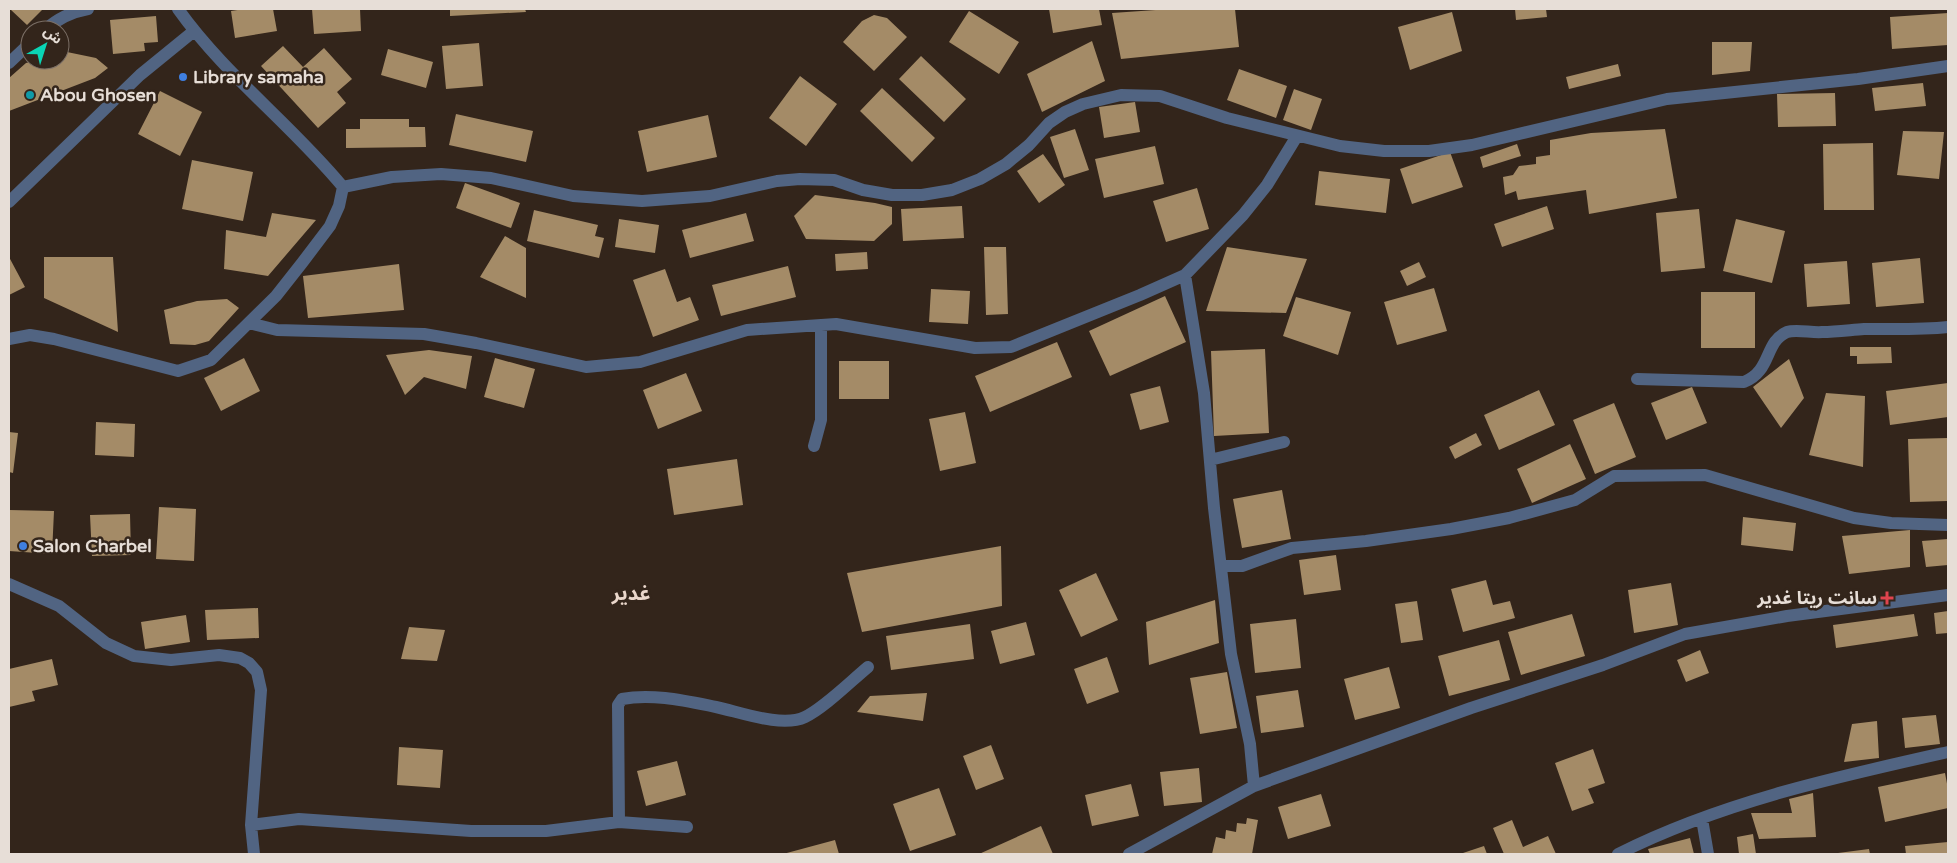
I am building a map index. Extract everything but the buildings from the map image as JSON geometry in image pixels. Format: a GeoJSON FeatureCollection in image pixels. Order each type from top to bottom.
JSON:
{"type":"FeatureCollection","features":[{"type":"Feature","properties":{"kind":"street"},"geometry":{"type":"LineString","coordinates":[[57,20],[74,12],[88,9]]}},
{"type":"Feature","properties":{"kind":"street"},"geometry":{"type":"LineString","coordinates":[[178,9],[194,31],[229,69],[320,158],[343,187]]}},
{"type":"Feature","properties":{"kind":"street"},"geometry":{"type":"LineString","coordinates":[[9,202],[140,75],[194,31]]}},
{"type":"Feature","properties":{"kind":"street"},"geometry":{"type":"LineString","coordinates":[[9,63],[20,53]]}},
{"type":"Feature","properties":{"kind":"street"},"geometry":{"type":"LineString","coordinates":[[343,187],[392,177],[441,174],[491,178],[573,196],[607,200],[642,201],[710,196],[777,181],[800,179],[834,180],[863,190],[892,195],[922,195],[952,190],[980,179],[1006,164],[1029,145],[1049,123],[1065,112],[1102,98],[1121,95],[1160,96],[1228,118],[1340,146],[1376,150],[1429,150],[1472,146],[1667,99],[1948,66]]}},
{"type":"Feature","properties":{"kind":"street"},"geometry":{"type":"LineString","coordinates":[[249,323],[285,330],[424,334],[476,343],[586,367],[640,362],[747,330],[836,324],[975,348],[1010,347],[1185,275],[1243,215],[1267,185],[1297,136]]}},
{"type":"Feature","properties":{"kind":"street"},"geometry":{"type":"LineString","coordinates":[[9,338],[30,335],[54,339],[178,371],[211,360],[276,296],[330,226],[339,206],[343,187]]}},
{"type":"Feature","properties":{"kind":"street"},"geometry":{"type":"LineString","coordinates":[[1185,275],[1204,393],[1231,654],[1250,744],[1254,786]]}},
{"type":"Feature","properties":{"kind":"street"},"geometry":{"type":"LineString","coordinates":[[814,446],[821,420],[822,325]]}},
{"type":"Feature","properties":{"kind":"street"},"geometry":{"type":"LineString","coordinates":[[1637,379],[1744,382],[1754,378],[1760,372],[1774,344],[1781,336],[1790,331],[1934,329],[1948,326]]}},
{"type":"Feature","properties":{"kind":"street"},"geometry":{"type":"LineString","coordinates":[[1210,460],[1284,442]]}},
{"type":"Feature","properties":{"kind":"street"},"geometry":{"type":"LineString","coordinates":[[1222,566],[1242,566],[1292,548],[1366,541],[1451,529],[1510,518],[1575,500],[1614,476],[1705,475],[1854,518],[1891,523],[1948,525]]}},
{"type":"Feature","properties":{"kind":"street"},"geometry":{"type":"LineString","coordinates":[[9,584],[59,606],[106,643],[134,656],[172,660],[219,655],[240,658],[249,663],[257,672],[261,690],[251,825],[254,854]]}},
{"type":"Feature","properties":{"kind":"street"},"geometry":{"type":"LineString","coordinates":[[1129,854],[1254,786],[1471,708],[1603,665],[1685,634],[1796,615],[1948,595]]}},
{"type":"Feature","properties":{"kind":"street"},"geometry":{"type":"LineString","coordinates":[[618,822],[618,705],[622,699],[639,696],[716,707],[752,716],[793,721],[806,716],[868,667]]}},
{"type":"Feature","properties":{"kind":"street"},"geometry":{"type":"LineString","coordinates":[[1618,854],[1650,838],[1702,819],[1838,776],[1948,752]]}},
{"type":"Feature","properties":{"kind":"street"},"geometry":{"type":"LineString","coordinates":[[251,825],[299,819],[471,831],[546,831],[618,822],[687,827]]}},
{"type":"Feature","properties":{"kind":"street"},"geometry":{"type":"LineString","coordinates":[[1702,819],[1708,854]]}},
{"type":"Feature","properties":{"kind":"place","name":"Library samaha"},"geometry":{"type":"Point","coordinates":[183,77]}},
{"type":"Feature","properties":{"kind":"place","name":"Abou Ghosen"},"geometry":{"type":"Point","coordinates":[30,95]}},
{"type":"Feature","properties":{"kind":"place","name":"Salon Charbel"},"geometry":{"type":"Point","coordinates":[23,546]}},
{"type":"Feature","properties":{"kind":"place","name":"سانت ريتا غدير"},"geometry":{"type":"Point","coordinates":[1887,598]}},
{"type":"Feature","properties":{"kind":"district","name":"غدير"},"geometry":{"type":"Point","coordinates":[631,594]}}]}
